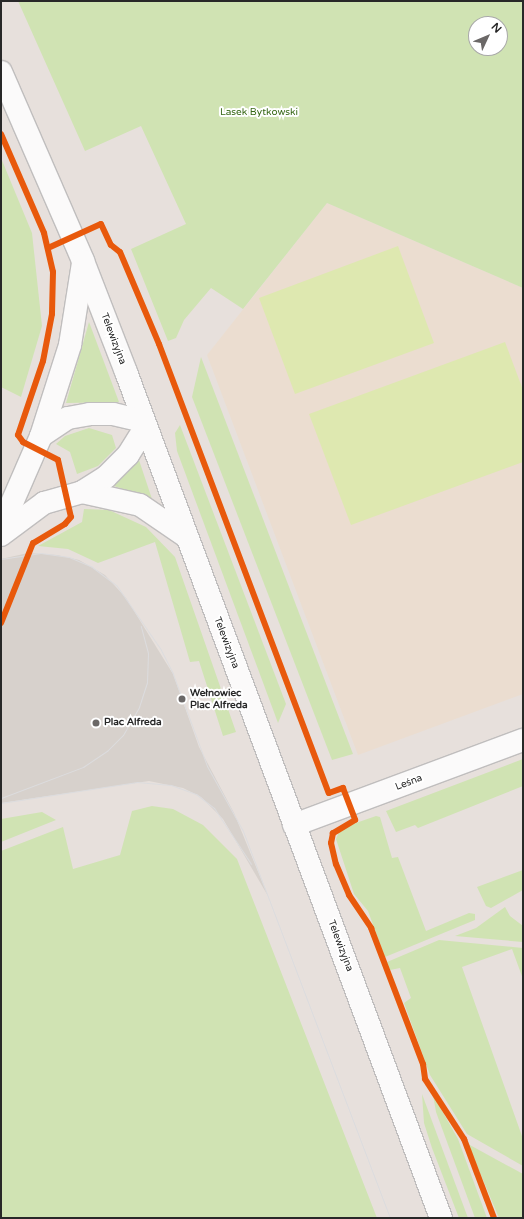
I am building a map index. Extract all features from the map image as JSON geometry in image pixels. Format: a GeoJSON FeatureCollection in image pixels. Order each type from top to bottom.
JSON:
{"type":"FeatureCollection","features":[{"type":"Feature","properties":{"kind":"main road","name":"Telewizyjna"},"geometry":{"type":"LineString","coordinates":[[1,72],[83,261],[441,1218]]}},
{"type":"Feature","properties":{"kind":"main road"},"geometry":{"type":"LineString","coordinates":[[1,528],[41,436],[70,345],[83,261]]}},
{"type":"Feature","properties":{"kind":"main road"},"geometry":{"type":"LineString","coordinates":[[1,535],[44,503],[82,492],[117,467],[144,424],[112,414],[90,414],[68,418],[41,436]]}},
{"type":"Feature","properties":{"kind":"main road"},"geometry":{"type":"LineString","coordinates":[[82,492],[140,505],[187,537]]}},
{"type":"Feature","properties":{"kind":"main road","name":"Leśna"},"geometry":{"type":"LineString","coordinates":[[294,825],[523,740]]}},
{"type":"Feature","properties":{"kind":"shaded area"},"geometry":{"type":"Polygon","coordinates":[[[327,203],[523,288],[523,694],[358,755],[207,355],[327,203]]]}},
{"type":"Feature","properties":{"kind":"shaded area","name":"Plac Alfreda"},"geometry":{"type":"Polygon","coordinates":[[[28,553],[57,555],[79,560],[105,575],[126,598],[173,674],[199,747],[234,813],[268,896],[223,819],[201,797],[183,788],[149,781],[1,803],[1,559],[28,553]]]}},
{"type":"Feature","properties":{"kind":"green space","name":"Lasek Bytkowski"},"geometry":{"type":"Polygon","coordinates":[[[18,1],[523,1],[523,288],[327,203],[243,309],[211,288],[184,320],[176,338],[168,341],[131,249],[186,224],[141,126],[85,151],[18,1]]]}},
{"type":"Feature","properties":{"kind":"green space"},"geometry":{"type":"Polygon","coordinates":[[[1,158],[32,233],[42,326],[21,397],[1,387],[1,158]]]}},
{"type":"Feature","properties":{"kind":"green space"},"geometry":{"type":"Polygon","coordinates":[[[398,246],[434,343],[295,394],[259,298],[398,246]]]}},
{"type":"Feature","properties":{"kind":"green space"},"geometry":{"type":"Polygon","coordinates":[[[89,322],[119,402],[66,403],[89,322]]]}},
{"type":"Feature","properties":{"kind":"green space"},"geometry":{"type":"Polygon","coordinates":[[[505,342],[523,390],[523,462],[351,525],[309,414],[505,342]]]}},
{"type":"Feature","properties":{"kind":"green space"},"geometry":{"type":"Polygon","coordinates":[[[201,357],[353,754],[332,760],[192,397],[201,357]]]}},
{"type":"Feature","properties":{"kind":"green space"},"geometry":{"type":"Polygon","coordinates":[[[180,425],[286,704],[278,723],[177,451],[175,433],[180,425]]]}},
{"type":"Feature","properties":{"kind":"green space"},"geometry":{"type":"Polygon","coordinates":[[[89,428],[112,435],[116,448],[98,466],[77,474],[70,452],[56,444],[65,436],[89,428]]]}},
{"type":"Feature","properties":{"kind":"green space"},"geometry":{"type":"Polygon","coordinates":[[[136,459],[139,460],[152,499],[111,485],[136,459]]]}},
{"type":"Feature","properties":{"kind":"green space"},"geometry":{"type":"Polygon","coordinates":[[[84,509],[109,510],[146,527],[175,557],[236,732],[223,736],[199,661],[190,662],[155,542],[98,563],[68,549],[38,546],[82,522],[84,509]]]}},
{"type":"Feature","properties":{"kind":"green space"},"geometry":{"type":"Polygon","coordinates":[[[523,759],[523,786],[418,828],[415,825],[396,832],[386,811],[523,759]]]}},
{"type":"Feature","properties":{"kind":"green space"},"geometry":{"type":"Polygon","coordinates":[[[152,806],[173,809],[203,825],[237,859],[377,1218],[1,1218],[1,851],[63,827],[73,869],[120,855],[132,811],[152,806]]]}},
{"type":"Feature","properties":{"kind":"green space"},"geometry":{"type":"Polygon","coordinates":[[[42,812],[56,820],[1,842],[1,819],[42,812]]]}},
{"type":"Feature","properties":{"kind":"green space"},"geometry":{"type":"Polygon","coordinates":[[[376,816],[380,817],[392,858],[398,857],[426,931],[469,913],[475,914],[475,920],[385,957],[368,911],[354,894],[336,839],[339,832],[353,824],[376,816]]]}},
{"type":"Feature","properties":{"kind":"green space"},"geometry":{"type":"Polygon","coordinates":[[[523,870],[523,890],[491,908],[486,906],[477,887],[523,870]]]}},
{"type":"Feature","properties":{"kind":"green space"},"geometry":{"type":"Polygon","coordinates":[[[505,907],[510,916],[523,926],[523,942],[455,936],[476,928],[505,907]]]}},
{"type":"Feature","properties":{"kind":"green space"},"geometry":{"type":"Polygon","coordinates":[[[439,940],[523,948],[523,979],[512,949],[462,967],[523,1139],[523,1166],[467,1134],[430,1075],[404,1003],[411,998],[400,968],[390,970],[387,962],[439,940]]]}},
{"type":"Feature","properties":{"kind":"green space"},"geometry":{"type":"Polygon","coordinates":[[[422,1094],[468,1218],[459,1218],[432,1148],[424,1123],[422,1094]]]}},
{"type":"Feature","properties":{"kind":"green space"},"geometry":{"type":"Polygon","coordinates":[[[433,1095],[458,1139],[487,1218],[475,1218],[436,1112],[433,1095]]]}},
{"type":"Feature","properties":{"kind":"green space"},"geometry":{"type":"Polygon","coordinates":[[[468,1144],[523,1174],[523,1218],[499,1218],[468,1144]]]}},
{"type":"Feature","properties":{"kind":"tram line"},"geometry":{"type":"LineString","coordinates":[[1,559],[41,553],[69,557],[92,567],[117,586],[160,648],[173,674],[207,766],[243,831],[390,1218]]}},
{"type":"Feature","properties":{"kind":"tram line"},"geometry":{"type":"LineString","coordinates":[[1,798],[83,767],[108,750],[123,735],[139,707],[147,682],[148,653],[141,626]]}},
{"type":"Feature","properties":{"kind":"tram line"},"geometry":{"type":"LineString","coordinates":[[1,803],[137,782],[171,785],[196,794],[214,808],[251,864]]}},
{"type":"Feature","properties":{"kind":"cycle path"},"geometry":{"type":"LineString","coordinates":[[1,134],[44,233],[53,272],[52,314],[43,361],[18,435],[23,442],[58,460],[71,517],[65,524],[33,543],[1,623]]}},
{"type":"Feature","properties":{"kind":"cycle path"},"geometry":{"type":"LineString","coordinates":[[48,248],[101,224],[111,245],[120,252],[159,344],[329,793],[343,788],[355,820],[333,833],[331,843],[336,864],[349,895],[371,928],[423,1064],[425,1079],[464,1139],[494,1218]]}},
{"type":"Feature","properties":{"kind":"place","name":"Wełnowiec Plac Alfreda"},"geometry":{"type":"Point","coordinates":[182,699]}},
{"type":"Feature","properties":{"kind":"place","name":"Plac Alfreda"},"geometry":{"type":"Point","coordinates":[96,723]}}]}
